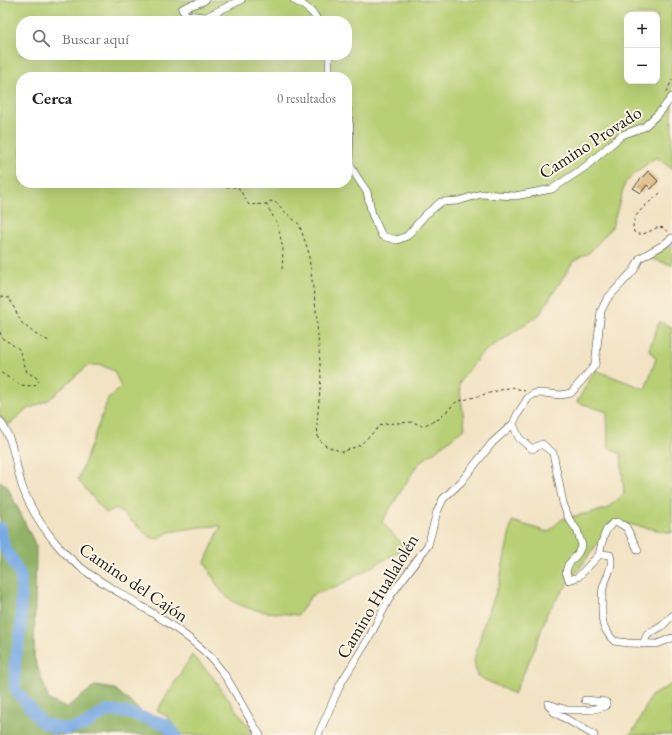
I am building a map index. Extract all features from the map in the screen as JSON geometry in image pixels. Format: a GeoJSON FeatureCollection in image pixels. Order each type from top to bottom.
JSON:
{"type":"FeatureCollection","features":[{"type":"Feature","properties":{"kind":"street"},"geometry":{"type":"LineString","coordinates":[[193,16],[186,15],[182,9],[186,6],[205,0]]}},
{"type":"Feature","properties":{"kind":"street"},"geometry":{"type":"LineString","coordinates":[[210,16],[241,0]]}},
{"type":"Feature","properties":{"kind":"street"},"geometry":{"type":"LineString","coordinates":[[294,0],[302,4],[315,16]]}},
{"type":"Feature","properties":{"kind":"street"},"geometry":{"type":"LineString","coordinates":[[329,60],[329,72]]}},
{"type":"Feature","properties":{"kind":"street","name":"Camino Provado"},"geometry":{"type":"LineString","coordinates":[[352,168],[367,192],[372,214],[382,236],[397,240],[407,236],[425,215],[441,202],[458,201],[481,194],[516,196],[552,189],[585,167],[622,135],[644,127],[660,112],[672,97]]}},
{"type":"Feature","properties":{"kind":"street"},"geometry":{"type":"LineString","coordinates":[[533,394],[540,393],[561,395],[571,393],[595,365],[601,310],[607,299],[634,270],[640,258],[663,245],[671,238]]}},
{"type":"Feature","properties":{"kind":"street","name":"Camino Huallalolén"},"geometry":{"type":"LineString","coordinates":[[318,735],[341,683],[369,638],[391,595],[428,545],[437,512],[443,499],[462,482],[492,443],[514,424],[517,415],[528,398],[533,394]]}},
{"type":"Feature","properties":{"kind":"street","name":"Camino del Cajón"},"geometry":{"type":"LineString","coordinates":[[0,421],[10,438],[27,497],[44,527],[60,548],[86,572],[164,620],[204,651],[229,681],[260,735]]}},
{"type":"Feature","properties":{"kind":"street"},"geometry":{"type":"LineString","coordinates":[[514,424],[519,438],[532,448],[542,444],[553,453],[562,503],[569,519],[577,530],[582,545],[578,553],[568,565],[566,572],[569,580],[578,577],[599,555],[603,539],[609,526],[613,522],[617,522],[626,527],[638,550]]}},
{"type":"Feature","properties":{"kind":"street"},"geometry":{"type":"LineString","coordinates":[[599,555],[610,556],[612,561],[610,572],[603,589],[601,620],[607,633],[614,641],[657,644],[672,638]]}},
{"type":"Feature","properties":{"kind":"street"},"geometry":{"type":"LineString","coordinates":[[643,644],[647,635],[662,626],[672,616]]}},
{"type":"Feature","properties":{"kind":"street"},"geometry":{"type":"LineString","coordinates":[[585,700],[606,702],[606,706],[591,710],[567,710],[548,704],[554,712],[594,735]]}},
{"type":"Feature","properties":{"kind":"path"},"geometry":{"type":"LineString","coordinates":[[622,135],[626,123],[632,114]]}},
{"type":"Feature","properties":{"kind":"path"},"geometry":{"type":"LineString","coordinates":[[239,188],[249,205],[266,204],[270,201],[277,203],[299,224],[308,250],[316,310],[321,377],[317,430],[318,438],[326,446],[342,452],[360,445],[382,424],[413,422],[422,426],[439,419],[456,402],[512,387],[533,394]]}},
{"type":"Feature","properties":{"kind":"path"},"geometry":{"type":"LineString","coordinates":[[660,193],[643,207],[632,228],[638,235],[644,234],[659,227],[664,228],[671,238]]}},
{"type":"Feature","properties":{"kind":"path"},"geometry":{"type":"LineString","coordinates":[[266,204],[278,224],[284,250],[282,272]]}},
{"type":"Feature","properties":{"kind":"path"},"geometry":{"type":"LineString","coordinates":[[0,297],[9,298],[22,323],[35,334],[49,341]]}},
{"type":"Feature","properties":{"kind":"path"},"geometry":{"type":"LineString","coordinates":[[0,332],[2,338],[19,349],[27,372],[40,380],[34,386],[20,385],[0,372]]}},
{"type":"Feature","properties":{"kind":"green space"},"geometry":{"type":"Polygon","coordinates":[[[0,0],[672,0],[672,169],[656,157],[635,173],[625,183],[612,227],[590,252],[573,262],[539,315],[481,354],[459,383],[465,428],[417,465],[382,522],[405,548],[337,587],[312,595],[298,615],[248,608],[238,604],[222,592],[205,562],[221,526],[200,527],[169,532],[158,539],[150,537],[116,508],[106,513],[78,480],[108,399],[121,387],[114,371],[101,365],[88,365],[50,399],[24,411],[8,426],[0,416],[0,0]]]}},
{"type":"Feature","properties":{"kind":"green space"},"geometry":{"type":"Polygon","coordinates":[[[672,245],[672,265],[647,258],[672,245]]]}},
{"type":"Feature","properties":{"kind":"green space"},"geometry":{"type":"Polygon","coordinates":[[[659,322],[672,327],[672,533],[614,521],[548,611],[535,648],[514,694],[477,676],[474,661],[483,627],[499,584],[512,521],[548,532],[562,519],[606,509],[624,494],[621,454],[608,447],[607,412],[577,402],[595,370],[645,389],[656,359],[649,349],[659,322]]]}},
{"type":"Feature","properties":{"kind":"green space"},"geometry":{"type":"Polygon","coordinates":[[[0,481],[7,486],[36,546],[34,657],[49,700],[66,708],[95,686],[115,689],[168,735],[0,735],[0,481]]]}},
{"type":"Feature","properties":{"kind":"green space"},"geometry":{"type":"Polygon","coordinates":[[[192,655],[212,676],[254,735],[181,735],[168,717],[157,711],[192,655]]]}},
{"type":"Feature","properties":{"kind":"green space"},"geometry":{"type":"Polygon","coordinates":[[[672,684],[672,735],[630,735],[637,725],[651,696],[672,684]]]}},
{"type":"Feature","properties":{"kind":"building"},"geometry":{"type":"Polygon","coordinates":[[[648,171],[658,181],[651,189],[647,185],[641,193],[633,188],[648,171]]]}},
{"type":"Feature","properties":{"kind":"waterway"},"geometry":{"type":"LineString","coordinates":[[0,528],[4,546],[21,576],[21,629],[15,663],[15,689],[42,723],[67,729],[85,725],[106,711],[124,712],[165,724],[176,735]]}},
{"type":"Feature","properties":{"kind":"waterway"},"geometry":{"type":"LineString","coordinates":[[49,735],[67,729]]}}]}
